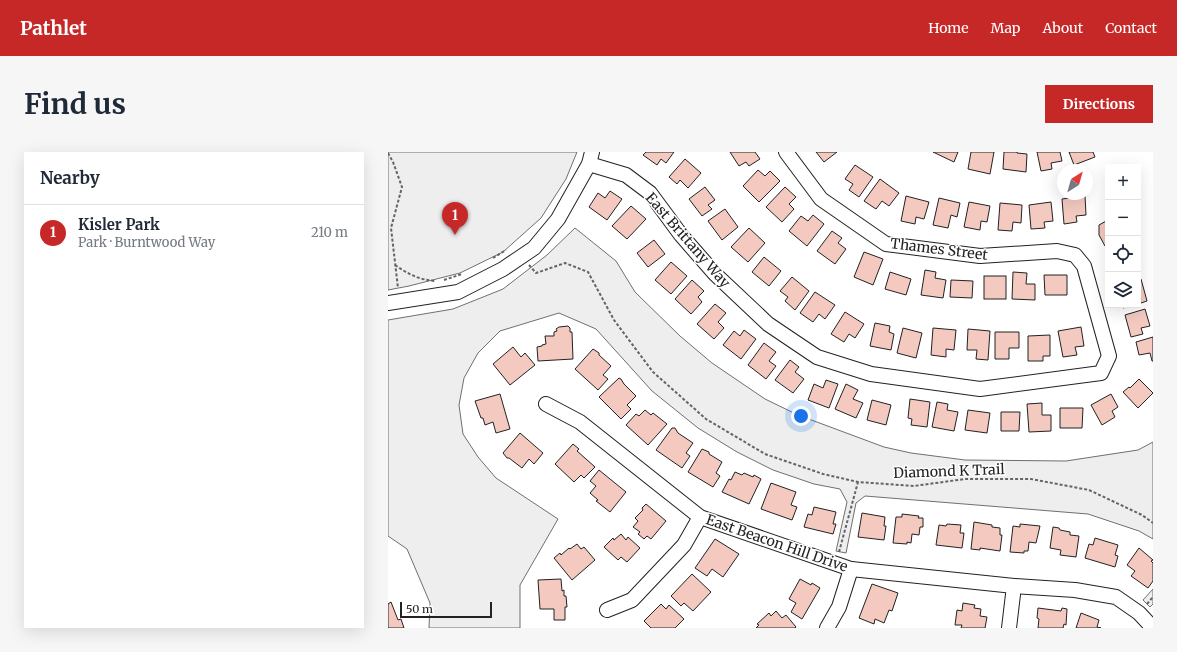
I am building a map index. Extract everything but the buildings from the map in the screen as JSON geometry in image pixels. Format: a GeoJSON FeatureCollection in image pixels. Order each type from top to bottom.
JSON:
{"type":"FeatureCollection","features":[{"type":"Feature","properties":{"kind":"street","name":"Thames Street"},"geometry":{"type":"LineString","coordinates":[[786,152],[821,199],[886,244],[980,256],[1057,251],[1075,255],[1084,266],[1109,356],[1101,373]]}},
{"type":"Feature","properties":{"kind":"street","name":"East Brittany Way"},"geometry":{"type":"LineString","coordinates":[[590,158],[626,175],[650,193],[715,274],[768,324],[817,357],[871,374],[980,389],[1101,373]]}},
{"type":"Feature","properties":{"kind":"street"},"geometry":{"type":"LineString","coordinates":[[388,303],[458,292],[503,269],[534,248],[558,218],[590,158]]}},
{"type":"Feature","properties":{"kind":"street","name":"East Beacon Hill Drive"},"geometry":{"type":"LineString","coordinates":[[546,404],[580,422],[700,517],[851,569],[1014,586],[1075,590],[1116,597],[1139,613],[1153,628]]}},
{"type":"Feature","properties":{"kind":"street"},"geometry":{"type":"LineString","coordinates":[[607,610],[632,600],[684,545],[700,517]]}},
{"type":"Feature","properties":{"kind":"street"},"geometry":{"type":"LineString","coordinates":[[828,628],[839,607],[851,569]]}},
{"type":"Feature","properties":{"kind":"street"},"geometry":{"type":"LineString","coordinates":[[1008,628],[1014,586]]}},
{"type":"Feature","properties":{"kind":"path"},"geometry":{"type":"LineString","coordinates":[[388,153],[402,187],[391,228],[397,285],[402,301]]}},
{"type":"Feature","properties":{"kind":"path"},"geometry":{"type":"LineString","coordinates":[[489,261],[507,249]]}},
{"type":"Feature","properties":{"kind":"path","name":"Diamond K Trail"},"geometry":{"type":"LineString","coordinates":[[522,256],[536,273],[565,264],[588,272],[614,320],[653,372],[706,419],[765,454],[823,474],[858,482],[914,486],[965,479],[1031,479],[1089,490],[1142,515],[1153,523]]}},
{"type":"Feature","properties":{"kind":"path"},"geometry":{"type":"LineString","coordinates":[[395,265],[411,276],[426,281],[439,282],[468,271]]}},
{"type":"Feature","properties":{"kind":"path"},"geometry":{"type":"LineString","coordinates":[[836,564],[858,482]]}},
{"type":"Feature","properties":{"kind":"shaded area"},"geometry":{"type":"Polygon","coordinates":[[[388,152],[577,152],[566,179],[541,218],[503,252],[460,273],[388,290],[388,152]]]}},
{"type":"Feature","properties":{"kind":"shaded area"},"geometry":{"type":"Polygon","coordinates":[[[575,228],[616,261],[635,292],[680,336],[712,363],[765,399],[798,415],[884,447],[911,453],[965,460],[1066,461],[1138,450],[1153,442],[1153,539],[1139,531],[1088,514],[865,496],[856,503],[846,553],[836,551],[847,502],[840,489],[814,484],[773,470],[737,452],[698,428],[652,391],[596,329],[559,313],[500,331],[478,353],[464,378],[459,405],[463,434],[478,457],[496,478],[558,519],[520,585],[520,628],[429,628],[430,603],[407,549],[388,536],[388,320],[453,309],[503,289],[547,255],[575,228]]]}},
{"type":"Feature","properties":{"kind":"shaded area"},"geometry":{"type":"Polygon","coordinates":[[[1153,589],[1153,604],[1150,607],[1143,600],[1153,589]]]}},
{"type":"Feature","properties":{"kind":"place","name":"Kisler Park"},"geometry":{"type":"Point","coordinates":[455,235]}}]}
